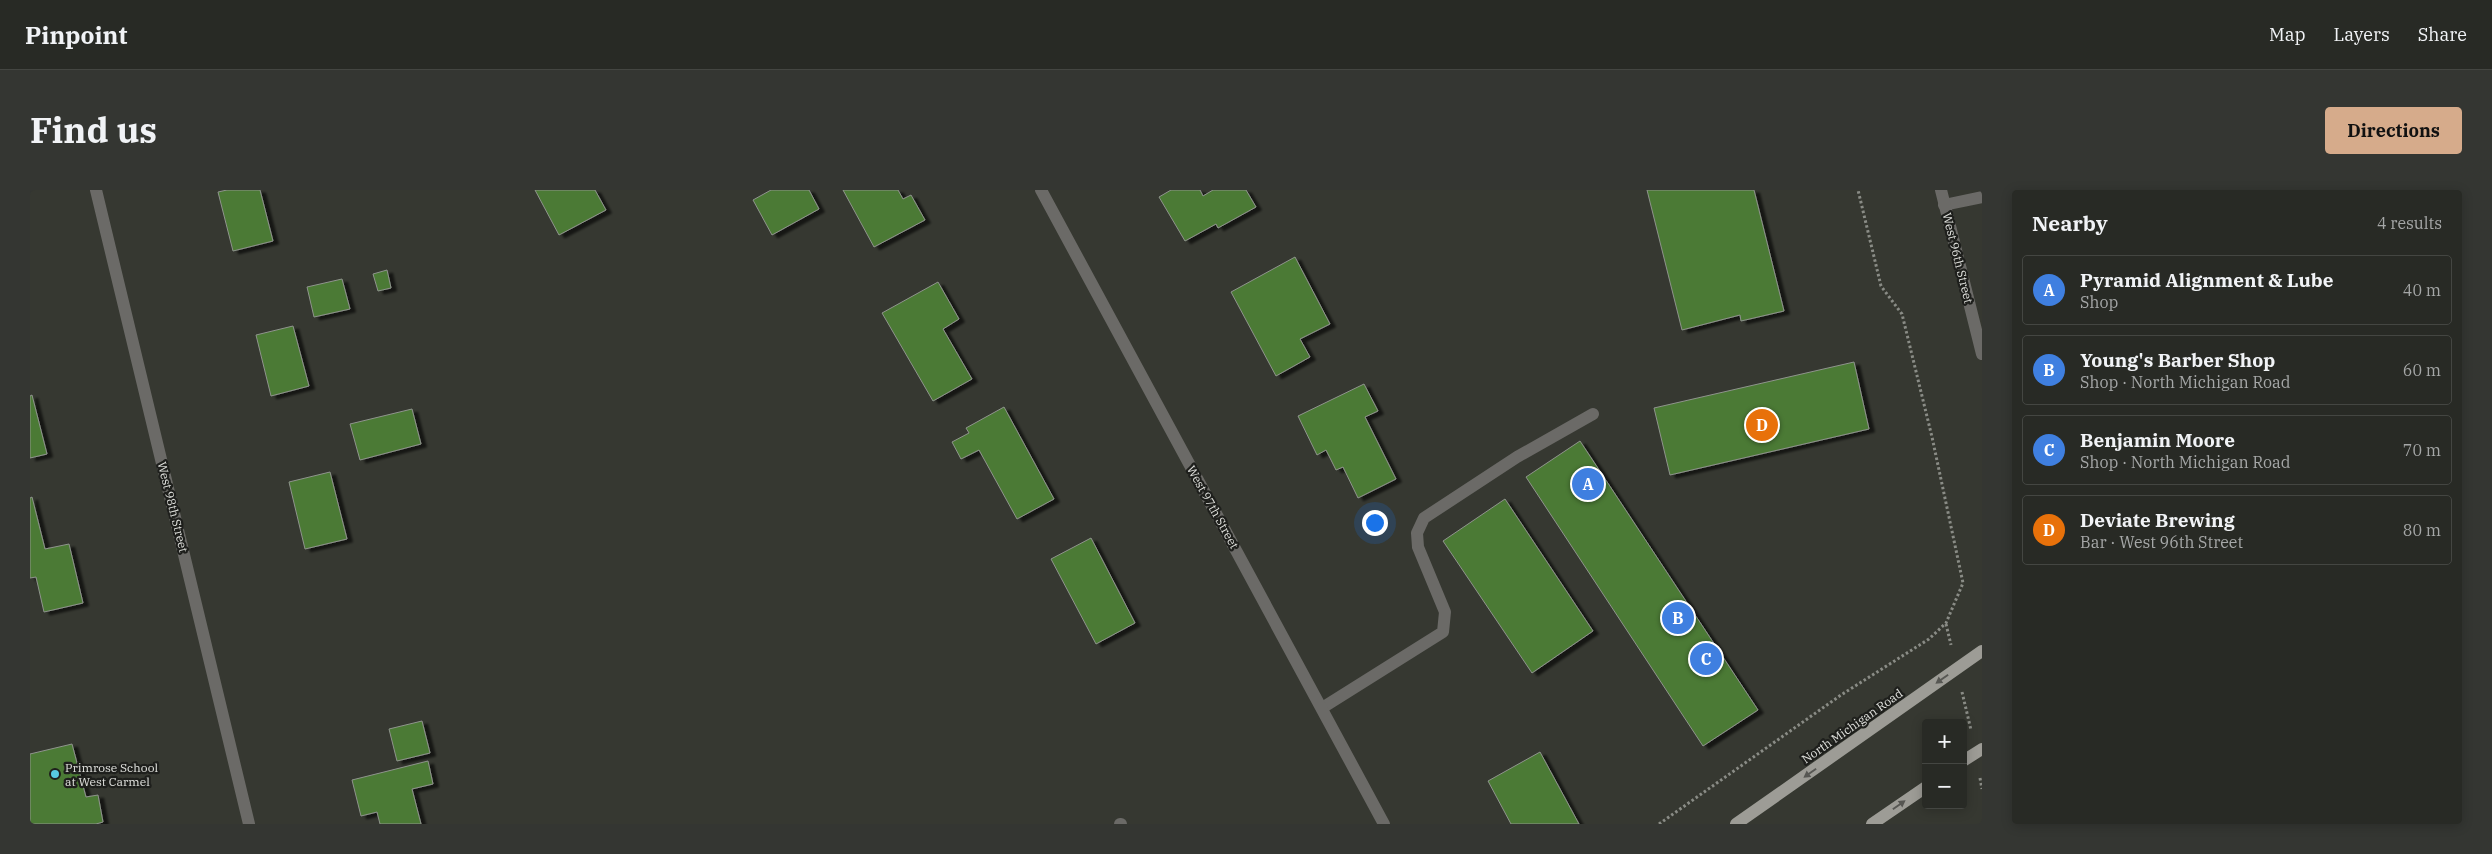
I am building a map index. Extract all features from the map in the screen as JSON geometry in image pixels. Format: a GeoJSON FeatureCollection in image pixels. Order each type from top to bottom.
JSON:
{"type":"FeatureCollection","features":[{"type":"Feature","properties":{"kind":"main road","name":"North Michigan Road"},"geometry":{"type":"LineString","coordinates":[[1736,824],[1982,650]]}},
{"type":"Feature","properties":{"kind":"main road"},"geometry":{"type":"LineString","coordinates":[[1967,758],[1979,751]]}},
{"type":"Feature","properties":{"kind":"main road"},"geometry":{"type":"LineString","coordinates":[[1872,824],[1922,790]]}},
{"type":"Feature","properties":{"kind":"street","name":"West 98th Street"},"geometry":{"type":"LineString","coordinates":[[96,190],[250,824]]}},
{"type":"Feature","properties":{"kind":"street","name":"West 97th Street"},"geometry":{"type":"LineString","coordinates":[[1041,190],[1384,824]]}},
{"type":"Feature","properties":{"kind":"street","name":"West 96th Street"},"geometry":{"type":"LineString","coordinates":[[1941,190],[1982,354]]}},
{"type":"Feature","properties":{"kind":"street"},"geometry":{"type":"LineString","coordinates":[[1944,205],[1982,196]]}},
{"type":"Feature","properties":{"kind":"street"},"geometry":{"type":"LineString","coordinates":[[1322,708],[1443,632],[1445,612],[1418,547],[1417,533],[1424,518],[1516,457],[1592,414]]}},
{"type":"Feature","properties":{"kind":"path"},"geometry":{"type":"LineString","coordinates":[[1659,824],[1841,695],[1929,639],[1946,624],[1963,583],[1932,437],[1902,314],[1881,286],[1858,190]]}},
{"type":"Feature","properties":{"kind":"path"},"geometry":{"type":"LineString","coordinates":[[1946,624],[1979,751],[1982,789]]}},
{"type":"Feature","properties":{"kind":"building"},"geometry":{"type":"Polygon","coordinates":[[[227,190],[260,190],[273,241],[233,251],[218,192],[227,190]]]}},
{"type":"Feature","properties":{"kind":"building"},"geometry":{"type":"Polygon","coordinates":[[[535,190],[595,190],[606,210],[559,235],[535,190]]]}},
{"type":"Feature","properties":{"kind":"building"},"geometry":{"type":"Polygon","coordinates":[[[771,190],[809,190],[819,209],[772,235],[753,200],[771,190]]]}},
{"type":"Feature","properties":{"kind":"building"},"geometry":{"type":"Polygon","coordinates":[[[843,190],[898,190],[903,199],[911,195],[925,220],[874,247],[843,190]]]}},
{"type":"Feature","properties":{"kind":"building"},"geometry":{"type":"Polygon","coordinates":[[[1171,190],[1200,190],[1203,196],[1213,190],[1246,190],[1256,207],[1218,228],[1216,224],[1185,241],[1159,197],[1171,190]]]}},
{"type":"Feature","properties":{"kind":"building"},"geometry":{"type":"Polygon","coordinates":[[[1647,190],[1754,190],[1784,311],[1741,321],[1740,315],[1682,330],[1647,190]]]}},
{"type":"Feature","properties":{"kind":"building"},"geometry":{"type":"Polygon","coordinates":[[[1295,257],[1330,324],[1300,339],[1310,357],[1276,376],[1231,292],[1295,257]]]}},
{"type":"Feature","properties":{"kind":"building"},"geometry":{"type":"Polygon","coordinates":[[[387,270],[391,288],[378,291],[373,274],[387,270]]]}},
{"type":"Feature","properties":{"kind":"building"},"geometry":{"type":"Polygon","coordinates":[[[342,279],[350,309],[314,317],[307,287],[342,279]]]}},
{"type":"Feature","properties":{"kind":"building"},"geometry":{"type":"Polygon","coordinates":[[[938,282],[959,319],[943,329],[972,379],[933,401],[882,313],[938,282]]]}},
{"type":"Feature","properties":{"kind":"building"},"geometry":{"type":"Polygon","coordinates":[[[293,326],[309,386],[271,396],[256,335],[293,326]]]}},
{"type":"Feature","properties":{"kind":"building"},"geometry":{"type":"Polygon","coordinates":[[[1854,362],[1869,429],[1670,475],[1654,408],[1854,362]]]}},
{"type":"Feature","properties":{"kind":"building"},"geometry":{"type":"Polygon","coordinates":[[[1364,384],[1378,411],[1365,417],[1396,479],[1358,498],[1343,467],[1336,470],[1326,450],[1317,455],[1298,416],[1364,384]]]}},
{"type":"Feature","properties":{"kind":"building"},"geometry":{"type":"Polygon","coordinates":[[[32,395],[47,454],[30,458],[30,396],[32,395]]]}},
{"type":"Feature","properties":{"kind":"building"},"geometry":{"type":"Polygon","coordinates":[[[1004,407],[1054,499],[1017,519],[979,450],[961,459],[952,442],[969,433],[966,428],[1004,407]]]}},
{"type":"Feature","properties":{"kind":"building"},"geometry":{"type":"Polygon","coordinates":[[[412,409],[421,444],[360,460],[350,424],[412,409]]]}},
{"type":"Feature","properties":{"kind":"building"},"geometry":{"type":"Polygon","coordinates":[[[1580,441],[1758,710],[1703,746],[1526,477],[1580,441]]]}},
{"type":"Feature","properties":{"kind":"building"},"geometry":{"type":"Polygon","coordinates":[[[330,472],[347,539],[305,549],[289,482],[330,472]]]}},
{"type":"Feature","properties":{"kind":"building"},"geometry":{"type":"Polygon","coordinates":[[[32,497],[45,549],[69,544],[83,603],[44,612],[36,577],[30,578],[30,498],[32,497]]]}},
{"type":"Feature","properties":{"kind":"building"},"geometry":{"type":"Polygon","coordinates":[[[1505,499],[1593,631],[1532,673],[1443,541],[1505,499]]]}},
{"type":"Feature","properties":{"kind":"building"},"geometry":{"type":"Polygon","coordinates":[[[1091,538],[1135,623],[1096,644],[1051,559],[1091,538]]]}},
{"type":"Feature","properties":{"kind":"building"},"geometry":{"type":"Polygon","coordinates":[[[422,721],[430,753],[397,761],[389,729],[422,721]]]}},
{"type":"Feature","properties":{"kind":"building","name":"Primrose School at West Carmel"},"geometry":{"type":"Polygon","coordinates":[[[72,744],[86,797],[98,795],[103,822],[96,824],[30,824],[30,754],[72,744]]]}},
{"type":"Feature","properties":{"kind":"building"},"geometry":{"type":"Polygon","coordinates":[[[1540,752],[1579,824],[1511,824],[1488,781],[1540,752]]]}},
{"type":"Feature","properties":{"kind":"building"},"geometry":{"type":"Polygon","coordinates":[[[428,761],[433,784],[412,789],[421,824],[380,824],[377,812],[361,816],[352,780],[428,761]]]}},
{"type":"Feature","properties":{"kind":"place","name":"Deviate Brewing"},"geometry":{"type":"Point","coordinates":[1762,425]}},
{"type":"Feature","properties":{"kind":"place","name":"Pyramid Alignment & Lube"},"geometry":{"type":"Point","coordinates":[1588,484]}},
{"type":"Feature","properties":{"kind":"place","name":"Young's Barber Shop"},"geometry":{"type":"Point","coordinates":[1678,618]}},
{"type":"Feature","properties":{"kind":"place","name":"Benjamin Moore"},"geometry":{"type":"Point","coordinates":[1706,659]}},
{"type":"Feature","properties":{"kind":"place","name":"Primrose School at West Carmel"},"geometry":{"type":"Point","coordinates":[55,774]}}]}
